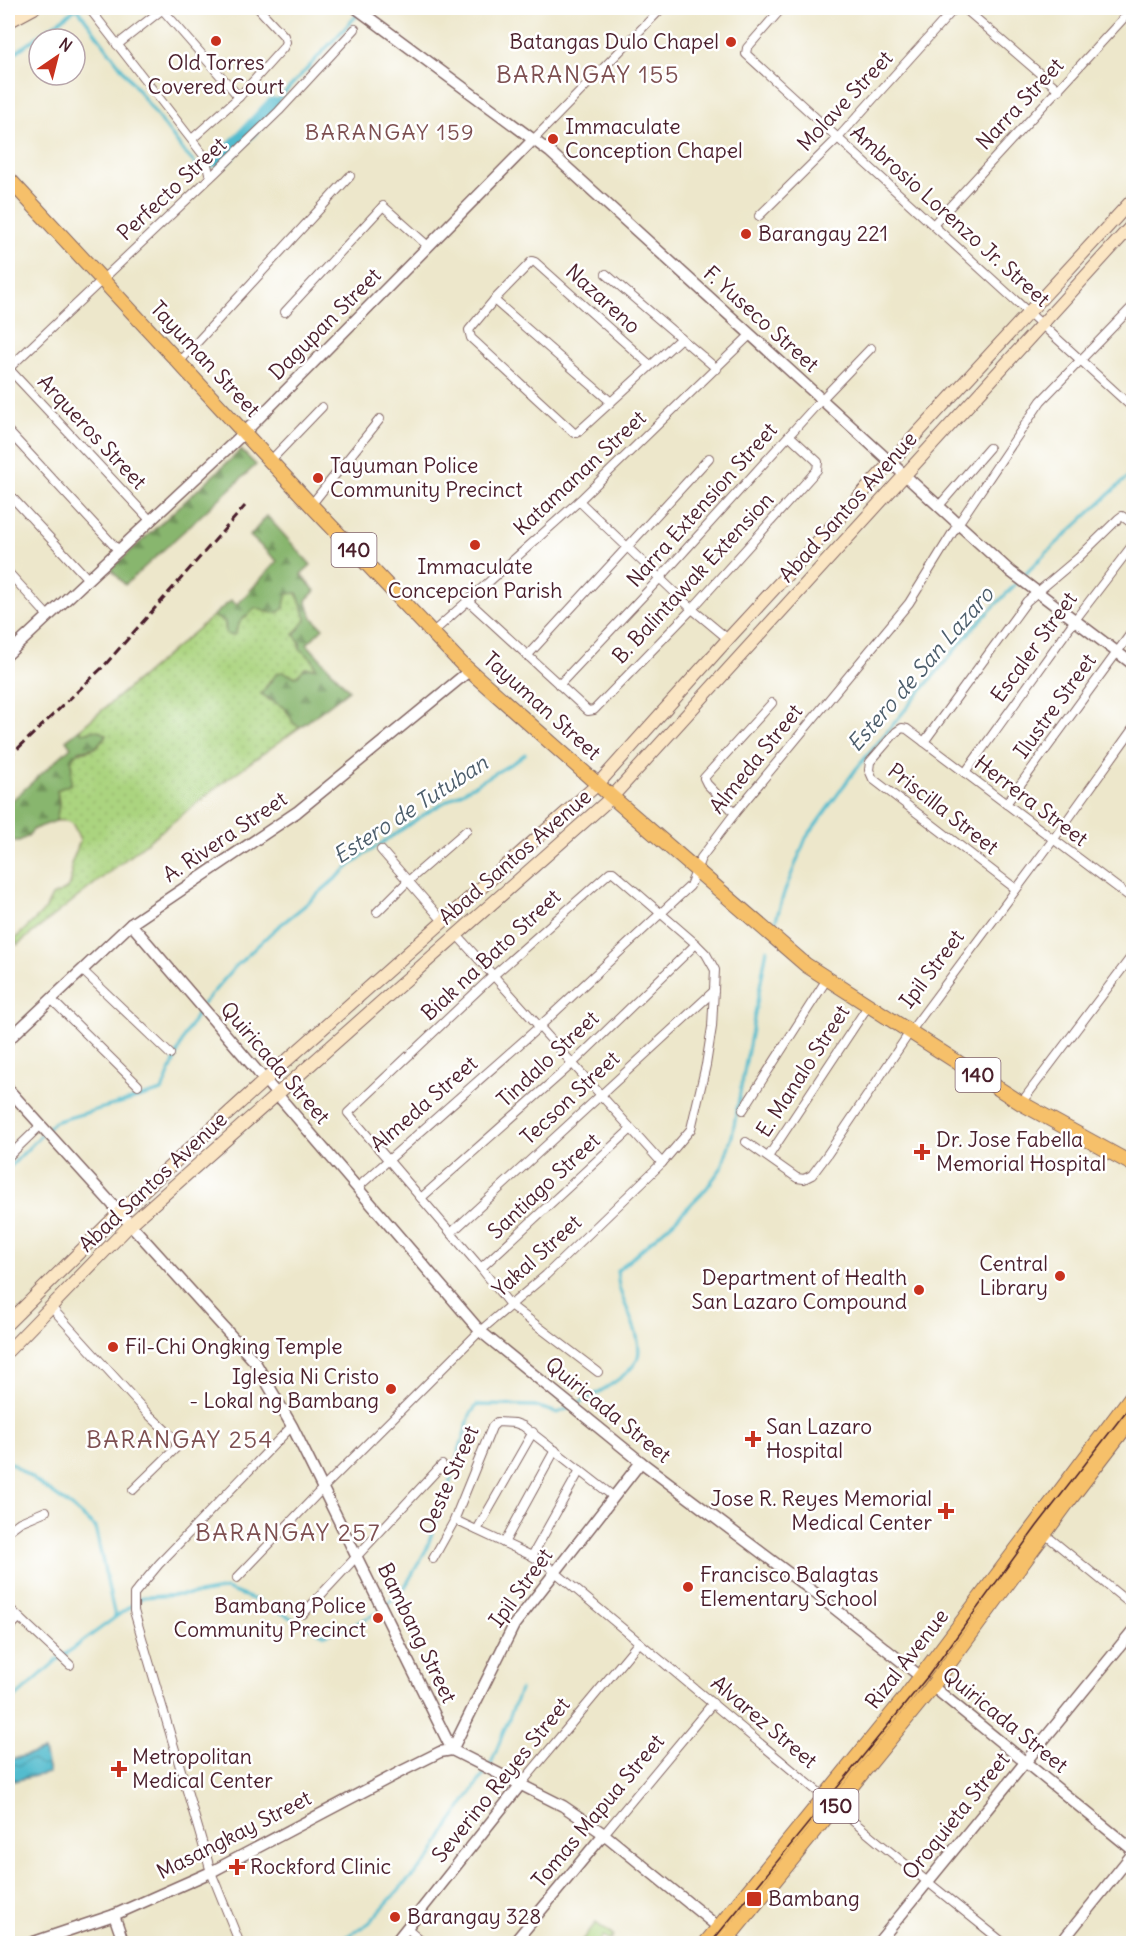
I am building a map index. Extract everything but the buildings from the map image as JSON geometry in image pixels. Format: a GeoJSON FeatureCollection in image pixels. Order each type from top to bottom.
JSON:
{"type":"FeatureCollection","features":[{"type":"Feature","properties":{"kind":"main road"},"geometry":{"type":"LineString","coordinates":[[8,22],[30,10]]}},
{"type":"Feature","properties":{"kind":"main road"},"geometry":{"type":"LineString","coordinates":[[8,32],[30,10]]}},
{"type":"Feature","properties":{"kind":"main road","name":"Tayuman Street"},"geometry":{"type":"LineString","coordinates":[[8,178],[311,505],[469,670],[786,950],[868,1006],[1021,1103],[1134,1165]]}},
{"type":"Feature","properties":{"kind":"main road","name":"Abad Santos Avenue"},"geometry":{"type":"LineString","coordinates":[[8,1323],[120,1212],[598,784],[728,639],[1134,198]]}},
{"type":"Feature","properties":{"kind":"main road","name":"Abad Santos Avenue"},"geometry":{"type":"LineString","coordinates":[[8,1350],[131,1224],[612,797],[1134,223]]}},
{"type":"Feature","properties":{"kind":"main road","name":"Rizal Avenue"},"geometry":{"type":"LineString","coordinates":[[705,1944],[727,1938],[916,1708],[1134,1394]]}},
{"type":"Feature","properties":{"kind":"main road","name":"Rizal Avenue"},"geometry":{"type":"LineString","coordinates":[[727,1938],[824,1796],[1039,1529],[1134,1416]]}},
{"type":"Feature","properties":{"kind":"main road"},"geometry":{"type":"LineString","coordinates":[[904,1699],[916,1708]]}},
{"type":"Feature","properties":{"kind":"street"},"geometry":{"type":"LineString","coordinates":[[89,8],[206,158],[210,174]]}},
{"type":"Feature","properties":{"kind":"street"},"geometry":{"type":"LineString","coordinates":[[117,45],[163,8],[239,97]]}},
{"type":"Feature","properties":{"kind":"street"},"geometry":{"type":"LineString","coordinates":[[192,139],[239,97],[283,48],[286,42],[284,36],[258,8]]}},
{"type":"Feature","properties":{"kind":"street","name":"F. Yuseco Street"},"geometry":{"type":"LineString","coordinates":[[356,8],[550,153],[1011,572],[1134,664]]}},
{"type":"Feature","properties":{"kind":"street","name":"Ambrosio Lorenzo Jr. Street"},"geometry":{"type":"LineString","coordinates":[[782,8],[747,48],[746,54],[1134,409]]}},
{"type":"Feature","properties":{"kind":"street","name":"Molave Street"},"geometry":{"type":"LineString","coordinates":[[759,216],[837,139],[955,8]]}},
{"type":"Feature","properties":{"kind":"street"},"geometry":{"type":"LineString","coordinates":[[964,8],[1059,90]]}},
{"type":"Feature","properties":{"kind":"street","name":"Narra Street"},"geometry":{"type":"LineString","coordinates":[[933,225],[1133,8]]}},
{"type":"Feature","properties":{"kind":"street","name":"Dagupan Street"},"geometry":{"type":"LineString","coordinates":[[8,651],[244,433],[659,11]]}},
{"type":"Feature","properties":{"kind":"street","name":"Perfecto Street"},"geometry":{"type":"LineString","coordinates":[[8,368],[279,111],[356,29]]}},
{"type":"Feature","properties":{"kind":"street"},"geometry":{"type":"LineString","coordinates":[[179,362],[350,176]]}},
{"type":"Feature","properties":{"kind":"street"},"geometry":{"type":"LineString","coordinates":[[285,312],[383,206],[428,246]]}},
{"type":"Feature","properties":{"kind":"street","name":"Nazareno"},"geometry":{"type":"LineString","coordinates":[[494,300],[532,261],[535,262],[650,365]]}},
{"type":"Feature","properties":{"kind":"street"},"geometry":{"type":"LineString","coordinates":[[606,274],[717,369]]}},
{"type":"Feature","properties":{"kind":"street"},"geometry":{"type":"LineString","coordinates":[[611,402],[494,300],[469,330],[469,334],[574,433],[577,433],[611,402],[650,365],[681,338]]}},
{"type":"Feature","properties":{"kind":"street","name":"Almeda Street"},"geometry":{"type":"LineString","coordinates":[[357,1188],[539,1027],[690,886],[701,858],[735,813],[909,603],[958,524],[1041,401],[1134,305]]}},
{"type":"Feature","properties":{"kind":"street","name":"Katamanan Street"},"geometry":{"type":"LineString","coordinates":[[432,633],[579,501],[750,335]]}},
{"type":"Feature","properties":{"kind":"street","name":"Narra Extension Street"},"geometry":{"type":"LineString","coordinates":[[559,685],[871,348]]}},
{"type":"Feature","properties":{"kind":"street","name":"Arqueros Street"},"geometry":{"type":"LineString","coordinates":[[8,368],[151,520]]}},
{"type":"Feature","properties":{"kind":"street"},"geometry":{"type":"LineString","coordinates":[[270,461],[322,407]]}},
{"type":"Feature","properties":{"kind":"street"},"geometry":{"type":"LineString","coordinates":[[311,505],[380,419]]}},
{"type":"Feature","properties":{"kind":"street"},"geometry":{"type":"LineString","coordinates":[[8,431],[118,550]]}},
{"type":"Feature","properties":{"kind":"street","name":"B. Balintawak Extension"},"geometry":{"type":"LineString","coordinates":[[559,685],[591,712],[692,609],[819,466],[818,462],[789,436]]}},
{"type":"Feature","properties":{"kind":"street"},"geometry":{"type":"LineString","coordinates":[[938,507],[989,448]]}},
{"type":"Feature","properties":{"kind":"street"},"geometry":{"type":"LineString","coordinates":[[527,656],[709,458]]}},
{"type":"Feature","properties":{"kind":"street"},"geometry":{"type":"LineString","coordinates":[[8,492],[88,579]]}},
{"type":"Feature","properties":{"kind":"street"},"geometry":{"type":"LineString","coordinates":[[579,501],[692,609],[728,639]]}},
{"type":"Feature","properties":{"kind":"street"},"geometry":{"type":"LineString","coordinates":[[924,742],[1027,602],[1033,588],[1078,558],[1122,516],[1134,525]]}},
{"type":"Feature","properties":{"kind":"street","name":"Escaler Street"},"geometry":{"type":"LineString","coordinates":[[965,773],[1075,620],[1134,543]]}},
{"type":"Feature","properties":{"kind":"street"},"geometry":{"type":"LineString","coordinates":[[8,572],[48,616]]}},
{"type":"Feature","properties":{"kind":"street"},"geometry":{"type":"LineString","coordinates":[[467,600],[559,685]]}},
{"type":"Feature","properties":{"kind":"street","name":"Ilustre Street"},"geometry":{"type":"LineString","coordinates":[[1006,804],[1134,629]]}},
{"type":"Feature","properties":{"kind":"street","name":"A. Rivera Street"},"geometry":{"type":"LineString","coordinates":[[8,1040],[130,924],[297,812],[469,670]]}},
{"type":"Feature","properties":{"kind":"street"},"geometry":{"type":"LineString","coordinates":[[735,813],[704,778],[772,703]]}},
{"type":"Feature","properties":{"kind":"street","name":"Ipil Street"},"geometry":{"type":"LineString","coordinates":[[746,1142],[797,1178],[804,1179],[812,1175],[828,1155],[910,1032],[1134,727]]}},
{"type":"Feature","properties":{"kind":"street","name":"Priscilla Street"},"geometry":{"type":"LineString","coordinates":[[907,729],[902,728],[896,732],[870,762],[869,770],[873,779],[1016,889]]}},
{"type":"Feature","properties":{"kind":"street","name":"Herrera Street"},"geometry":{"type":"LineString","coordinates":[[907,729],[1134,900]]}},
{"type":"Feature","properties":{"kind":"street"},"geometry":{"type":"LineString","coordinates":[[377,912],[407,882],[467,830]]}},
{"type":"Feature","properties":{"kind":"street"},"geometry":{"type":"LineString","coordinates":[[381,850],[443,921]]}},
{"type":"Feature","properties":{"kind":"street","name":"Biak na Bato Street"},"geometry":{"type":"LineString","coordinates":[[389,1159],[348,1113],[494,975],[610,872],[613,872],[661,915]]}},
{"type":"Feature","properties":{"kind":"street","name":"Yakal Street"},"geometry":{"type":"LineString","coordinates":[[237,1578],[323,1488],[480,1331],[546,1275],[662,1163],[691,1129],[712,1027],[715,970],[706,954],[661,915]]}},
{"type":"Feature","properties":{"kind":"street","name":"Quiricada Street"},"geometry":{"type":"LineString","coordinates":[[130,924],[480,1331],[641,1462],[815,1593],[921,1677],[1134,1851]]}},
{"type":"Feature","properties":{"kind":"street"},"geometry":{"type":"LineString","coordinates":[[456,934],[662,1163]]}},
{"type":"Feature","properties":{"kind":"street","name":"Tindalo Street"},"geometry":{"type":"LineString","coordinates":[[421,1198],[572,1064],[696,944]]}},
{"type":"Feature","properties":{"kind":"street"},"geometry":{"type":"LineString","coordinates":[[1021,1103],[1134,953]]}},
{"type":"Feature","properties":{"kind":"street"},"geometry":{"type":"LineString","coordinates":[[82,970],[170,1054]]}},
{"type":"Feature","properties":{"kind":"street"},"geometry":{"type":"LineString","coordinates":[[743,1110],[827,979]]}},
{"type":"Feature","properties":{"kind":"street","name":"Tecson Street"},"geometry":{"type":"LineString","coordinates":[[451,1233],[714,992]]}},
{"type":"Feature","properties":{"kind":"street"},"geometry":{"type":"LineString","coordinates":[[51,999],[138,1085]]}},
{"type":"Feature","properties":{"kind":"street","name":"E. Manalo Street"},"geometry":{"type":"LineString","coordinates":[[768,1157],[868,1006]]}},
{"type":"Feature","properties":{"kind":"street","name":"Bambang Street"},"geometry":{"type":"LineString","coordinates":[[8,1089],[255,1362],[292,1426],[452,1750]]}},
{"type":"Feature","properties":{"kind":"street"},"geometry":{"type":"LineString","coordinates":[[8,1157],[45,1129]]}},
{"type":"Feature","properties":{"kind":"street","name":"Santiago Street"},"geometry":{"type":"LineString","coordinates":[[482,1268],[631,1129]]}},
{"type":"Feature","properties":{"kind":"street"},"geometry":{"type":"LineString","coordinates":[[389,1159],[482,1268],[510,1305],[598,1372]]}},
{"type":"Feature","properties":{"kind":"street"},"geometry":{"type":"LineString","coordinates":[[50,1306],[147,1413],[176,1440],[176,1448],[133,1490]]}},
{"type":"Feature","properties":{"kind":"street","name":"Oeste Street"},"geometry":{"type":"LineString","coordinates":[[433,1559],[455,1520],[492,1427],[496,1422],[502,1421],[515,1423],[533,1432]]}},
{"type":"Feature","properties":{"kind":"street"},"geometry":{"type":"LineString","coordinates":[[240,1944],[211,1872],[134,1611],[134,1594],[159,1564],[292,1426]]}},
{"type":"Feature","properties":{"kind":"street"},"geometry":{"type":"LineString","coordinates":[[477,1530],[533,1432],[614,1497]]}},
{"type":"Feature","properties":{"kind":"street"},"geometry":{"type":"LineString","coordinates":[[504,1543],[555,1450]]}},
{"type":"Feature","properties":{"kind":"street","name":"Ipil Street"},"geometry":{"type":"LineString","coordinates":[[452,1750],[514,1625],[641,1462]]}},
{"type":"Feature","properties":{"kind":"street"},"geometry":{"type":"LineString","coordinates":[[303,1614],[442,1465]]}},
{"type":"Feature","properties":{"kind":"street"},"geometry":{"type":"LineString","coordinates":[[532,1556],[580,1470]]}},
{"type":"Feature","properties":{"kind":"street"},"geometry":{"type":"LineString","coordinates":[[8,1531],[20,1522],[46,1511]]}},
{"type":"Feature","properties":{"kind":"street","name":"Alvarez Street"},"geometry":{"type":"LineString","coordinates":[[455,1520],[532,1556],[555,1573],[1005,1944]]}},
{"type":"Feature","properties":{"kind":"street"},"geometry":{"type":"LineString","coordinates":[[1039,1529],[1134,1607]]}},
{"type":"Feature","properties":{"kind":"street"},"geometry":{"type":"LineString","coordinates":[[8,1607],[68,1663]]}},
{"type":"Feature","properties":{"kind":"street"},"geometry":{"type":"LineString","coordinates":[[8,1629],[19,1618]]}},
{"type":"Feature","properties":{"kind":"street","name":"Oroquieta Street"},"geometry":{"type":"LineString","coordinates":[[877,1944],[1134,1629]]}},
{"type":"Feature","properties":{"kind":"street","name":"Severino Reyes Street"},"geometry":{"type":"LineString","coordinates":[[394,1944],[520,1784],[639,1642]]}},
{"type":"Feature","properties":{"kind":"street","name":"Tomas Mapua Street"},"geometry":{"type":"LineString","coordinates":[[513,1944],[713,1703]]}},
{"type":"Feature","properties":{"kind":"street"},"geometry":{"type":"LineString","coordinates":[[452,1750],[563,1806],[604,1834],[727,1938]]}},
{"type":"Feature","properties":{"kind":"street","name":"Masangkay Street"},"geometry":{"type":"LineString","coordinates":[[28,1944],[114,1915],[211,1872],[404,1770],[440,1752],[452,1750]]}},
{"type":"Feature","properties":{"kind":"street"},"geometry":{"type":"LineString","coordinates":[[1060,1944],[1134,1851]]}},
{"type":"Feature","properties":{"kind":"street"},"geometry":{"type":"LineString","coordinates":[[114,1915],[124,1944]]}},
{"type":"Feature","properties":{"kind":"street"},"geometry":{"type":"LineString","coordinates":[[407,1928],[426,1944]]}},
{"type":"Feature","properties":{"kind":"green space"},"geometry":{"type":"Polygon","coordinates":[[[241,450],[256,465],[125,585],[111,569],[241,450]]]}},
{"type":"Feature","properties":{"kind":"green space"},"geometry":{"type":"Polygon","coordinates":[[[267,516],[311,565],[301,574],[315,591],[306,600],[312,617],[323,628],[307,644],[349,690],[300,727],[294,724],[286,709],[261,694],[277,673],[283,672],[296,677],[305,668],[316,668],[312,659],[300,649],[300,642],[294,635],[306,620],[297,593],[288,594],[284,608],[276,613],[255,608],[240,622],[234,635],[228,635],[225,622],[213,616],[231,600],[237,605],[277,561],[250,536],[267,516]]]}},
{"type":"Feature","properties":{"kind":"green space"},"geometry":{"type":"Polygon","coordinates":[[[295,592],[306,619],[294,634],[300,642],[299,646],[312,659],[316,668],[308,668],[296,677],[283,672],[270,680],[265,688],[269,700],[285,709],[300,727],[226,780],[17,945],[15,939],[45,910],[52,896],[66,889],[71,882],[71,864],[80,841],[70,822],[56,821],[59,802],[57,790],[64,787],[71,778],[72,758],[78,753],[96,747],[106,735],[95,731],[82,733],[80,729],[213,616],[225,622],[225,629],[235,634],[240,622],[255,608],[266,612],[279,612],[288,593],[295,592]]]}},
{"type":"Feature","properties":{"kind":"green space"},"geometry":{"type":"Polygon","coordinates":[[[80,729],[82,733],[98,730],[106,735],[96,747],[79,751],[72,758],[71,784],[57,790],[59,806],[56,821],[34,829],[27,837],[19,841],[8,841],[8,804],[71,747],[66,740],[80,729]]]}},
{"type":"Feature","properties":{"kind":"green space"},"geometry":{"type":"Polygon","coordinates":[[[596,1923],[613,1936],[609,1941],[603,1937],[598,1943],[587,1943],[582,1940],[596,1923]]]}},
{"type":"Feature","properties":{"kind":"water"},"geometry":{"type":"Polygon","coordinates":[[[44,1751],[49,1773],[13,1781],[8,1760],[44,1751]]]}},
{"type":"Feature","properties":{"kind":"waterway"},"geometry":{"type":"LineString","coordinates":[[8,58],[77,8],[184,152],[202,171],[221,161]]}},
{"type":"Feature","properties":{"kind":"waterway"},"geometry":{"type":"LineString","coordinates":[[273,105],[359,13]]}},
{"type":"Feature","properties":{"kind":"waterway"},"geometry":{"type":"LineString","coordinates":[[221,161],[273,105]]}},
{"type":"Feature","properties":{"kind":"waterway","name":"Estero de San Lazaro"},"geometry":{"type":"LineString","coordinates":[[776,920],[806,838],[856,769],[974,627],[1040,559],[1134,471]]}},
{"type":"Feature","properties":{"kind":"waterway","name":"Estero de Tutuban"},"geometry":{"type":"LineString","coordinates":[[203,1004],[235,967],[274,930],[358,859],[428,812],[525,754]]}},
{"type":"Feature","properties":{"kind":"waterway","name":"Estero de San Lazaro"},"geometry":{"type":"LineString","coordinates":[[575,1405],[620,1378],[629,1371],[638,1357],[636,1332],[620,1290],[617,1271],[674,1221],[706,1189],[722,1167],[732,1136],[767,949]]}},
{"type":"Feature","properties":{"kind":"waterway","name":"Estero de Tutuban"},"geometry":{"type":"LineString","coordinates":[[8,1169],[54,1122],[162,1091],[184,1037],[199,1010]]}},
{"type":"Feature","properties":{"kind":"waterway"},"geometry":{"type":"LineString","coordinates":[[8,1704],[56,1661],[143,1597],[198,1594],[226,1589],[258,1601],[325,1635],[349,1627],[379,1612],[405,1587],[426,1550],[470,1415],[477,1405],[535,1406],[558,1413],[569,1408]]}},
{"type":"Feature","properties":{"kind":"waterway","name":"Estero de Tutuban"},"geometry":{"type":"LineString","coordinates":[[8,1461],[95,1527],[115,1617]]}},
{"type":"Feature","properties":{"kind":"waterway","name":"Estero de San Lazaro"},"geometry":{"type":"LineString","coordinates":[[335,1944],[369,1923],[431,1858],[451,1822],[491,1764],[520,1690]]}},
{"type":"Feature","properties":{"kind":"tram line"},"geometry":{"type":"LineString","coordinates":[[710,1944],[928,1676],[1037,1526],[1134,1401]]}},
{"type":"Feature","properties":{"kind":"railway"},"geometry":{"type":"LineString","coordinates":[[8,758],[103,667],[245,506]]}},
{"type":"Feature","properties":{"kind":"place","name":"Old Torres Covered Court"},"geometry":{"type":"Point","coordinates":[216,41]}},
{"type":"Feature","properties":{"kind":"place","name":"Batangas Dulo Chapel"},"geometry":{"type":"Point","coordinates":[731,42]}},
{"type":"Feature","properties":{"kind":"place","name":"Immaculate Conception Chapel"},"geometry":{"type":"Point","coordinates":[553,139]}},
{"type":"Feature","properties":{"kind":"place","name":"Barangay 221"},"geometry":{"type":"Point","coordinates":[746,234]}},
{"type":"Feature","properties":{"kind":"place","name":"Tayuman Police Community Precinct"},"geometry":{"type":"Point","coordinates":[318,478]}},
{"type":"Feature","properties":{"kind":"place","name":"Immaculate Concepcion Parish"},"geometry":{"type":"Point","coordinates":[475,545]}},
{"type":"Feature","properties":{"kind":"place","name":"Dr. Jose Fabella Memorial Hospital"},"geometry":{"type":"Point","coordinates":[922,1152]}},
{"type":"Feature","properties":{"kind":"place","name":"Central Library"},"geometry":{"type":"Point","coordinates":[1060,1276]}},
{"type":"Feature","properties":{"kind":"place","name":"Department of Health San Lazaro Compound"},"geometry":{"type":"Point","coordinates":[919,1290]}},
{"type":"Feature","properties":{"kind":"place","name":"Fil-Chi Ongking Temple"},"geometry":{"type":"Point","coordinates":[113,1347]}},
{"type":"Feature","properties":{"kind":"place","name":"Iglesia Ni Cristo - Lokal ng Bambang"},"geometry":{"type":"Point","coordinates":[391,1389]}},
{"type":"Feature","properties":{"kind":"place","name":"San Lazaro Hospital"},"geometry":{"type":"Point","coordinates":[753,1439]}},
{"type":"Feature","properties":{"kind":"place","name":"Jose R. Reyes Memorial Medical Center"},"geometry":{"type":"Point","coordinates":[946,1511]}},
{"type":"Feature","properties":{"kind":"place","name":"Francisco Balagtas Elementary School"},"geometry":{"type":"Point","coordinates":[688,1587]}},
{"type":"Feature","properties":{"kind":"place","name":"Bambang Police Community Precinct"},"geometry":{"type":"Point","coordinates":[378,1618]}},
{"type":"Feature","properties":{"kind":"place","name":"Metropolitan Medical Center"},"geometry":{"type":"Point","coordinates":[119,1769]}},
{"type":"Feature","properties":{"kind":"place","name":"Rockford Clinic"},"geometry":{"type":"Point","coordinates":[237,1867]}},
{"type":"Feature","properties":{"kind":"place","name":"Bambang"},"geometry":{"type":"Point","coordinates":[754,1899]}},
{"type":"Feature","properties":{"kind":"place","name":"Barangay 328"},"geometry":{"type":"Point","coordinates":[395,1917]}},
{"type":"Feature","properties":{"kind":"district","name":"BARANGAY 155"},"geometry":{"type":"Point","coordinates":[588,75]}},
{"type":"Feature","properties":{"kind":"district","name":"BARANGAY 159"},"geometry":{"type":"Point","coordinates":[390,132]}},
{"type":"Feature","properties":{"kind":"district","name":"BARANGAY 254"},"geometry":{"type":"Point","coordinates":[180,1440]}},
{"type":"Feature","properties":{"kind":"district","name":"BARANGAY 257"},"geometry":{"type":"Point","coordinates":[288,1533]}}]}
